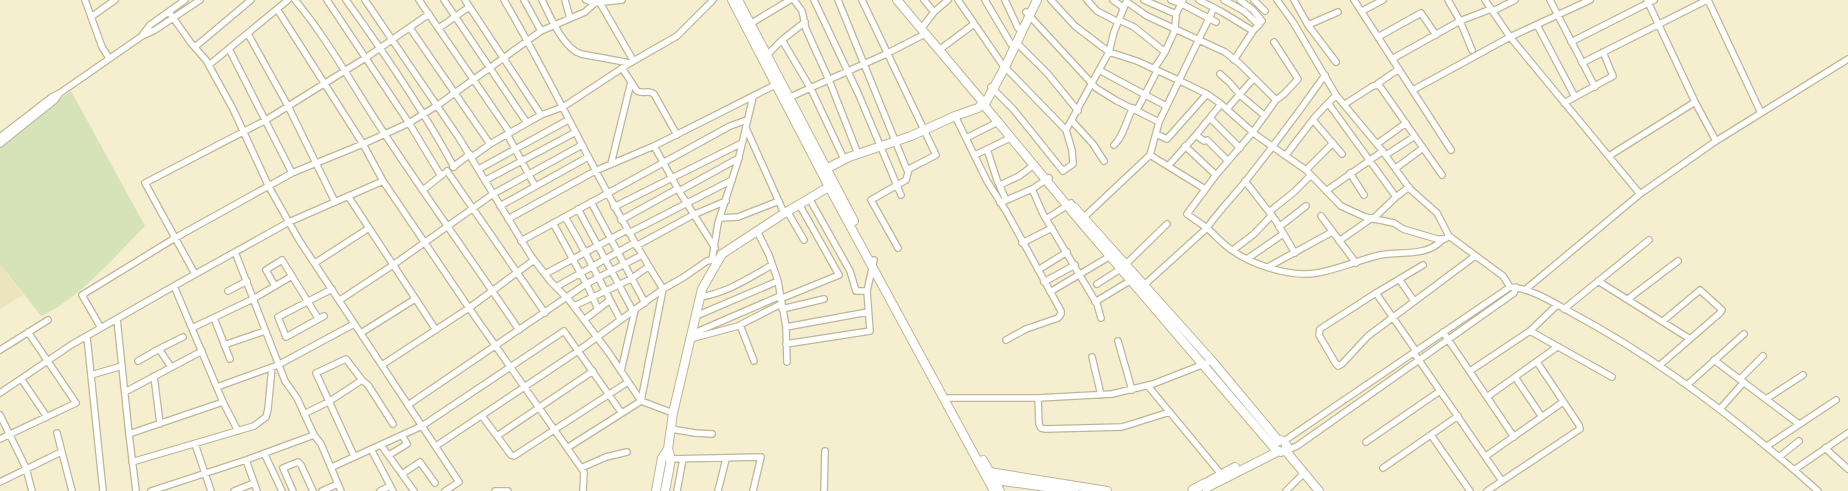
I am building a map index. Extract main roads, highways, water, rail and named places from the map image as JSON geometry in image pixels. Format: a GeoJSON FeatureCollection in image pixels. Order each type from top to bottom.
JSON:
{"type":"FeatureCollection","features":[{"type":"Feature","properties":{"kind":"main road"},"geometry":{"type":"LineString","coordinates":[[732,0],[989,476],[1000,491]]}},
{"type":"Feature","properties":{"kind":"main road"},"geometry":{"type":"LineString","coordinates":[[738,0],[778,84],[788,98],[826,169],[832,185]]}},
{"type":"Feature","properties":{"kind":"main road"},"geometry":{"type":"LineString","coordinates":[[897,0],[1069,204],[1317,491]]}},
{"type":"Feature","properties":{"kind":"main road"},"geometry":{"type":"LineString","coordinates":[[826,169],[844,159],[978,108],[984,102],[1004,66],[1032,0]]}},
{"type":"Feature","properties":{"kind":"main road"},"geometry":{"type":"LineString","coordinates":[[1014,44],[1018,28],[1037,0]]}},
{"type":"Feature","properties":{"kind":"main road"},"geometry":{"type":"LineString","coordinates":[[984,102],[1010,138],[1048,179]]}},
{"type":"Feature","properties":{"kind":"main road"},"geometry":{"type":"LineString","coordinates":[[656,491],[662,458],[668,449],[673,413],[702,290],[716,260],[722,254],[786,212],[832,185]]}},
{"type":"Feature","properties":{"kind":"main road"},"geometry":{"type":"LineString","coordinates":[[873,263],[949,398],[989,476],[994,491]]}},
{"type":"Feature","properties":{"kind":"main road"},"geometry":{"type":"LineString","coordinates":[[1199,489],[1221,474],[1280,447]]}},
{"type":"Feature","properties":{"kind":"main road"},"geometry":{"type":"LineString","coordinates":[[1199,489],[1280,447]]}},
{"type":"Feature","properties":{"kind":"main road"},"geometry":{"type":"LineString","coordinates":[[665,491],[671,459],[668,449]]}},
{"type":"Feature","properties":{"kind":"main road"},"geometry":{"type":"LineString","coordinates":[[989,476],[1074,491]]}},
{"type":"Feature","properties":{"kind":"main road"},"geometry":{"type":"LineString","coordinates":[[989,476],[1108,491]]}}]}
